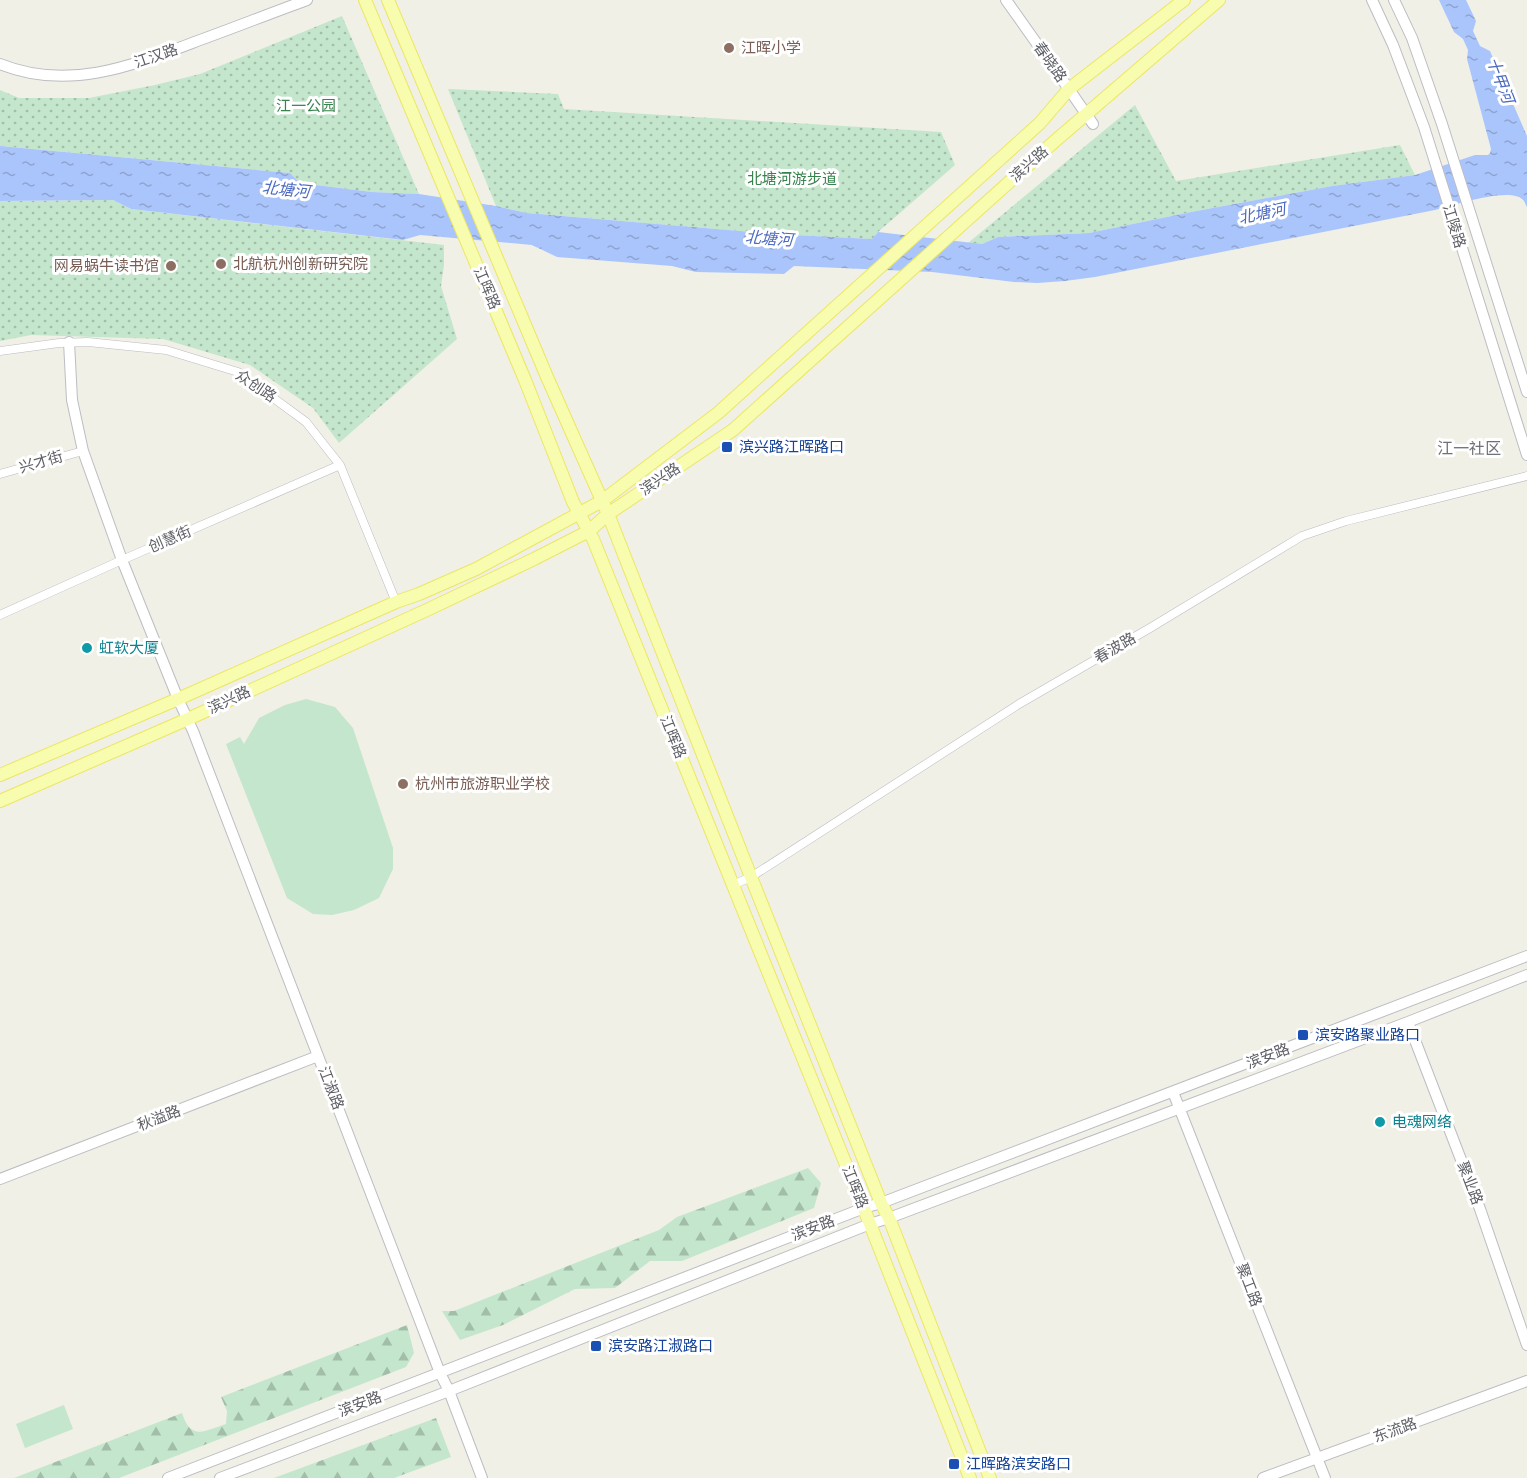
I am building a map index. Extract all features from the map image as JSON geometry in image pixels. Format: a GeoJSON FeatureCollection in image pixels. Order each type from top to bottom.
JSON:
{"type":"FeatureCollection","features":[{"type":"Feature","properties":{"kind":"main road","name":"江汉路"},"geometry":{"type":"LineString","coordinates":[[0,64],[16,70],[44,75],[74,76],[110,71],[307,0]]}},
{"type":"Feature","properties":{"kind":"main road","name":"江晖路"},"geometry":{"type":"LineString","coordinates":[[365,0],[525,380],[573,502],[589,531],[864,1208],[970,1478]]}},
{"type":"Feature","properties":{"kind":"main road","name":"春晓路"},"geometry":{"type":"LineString","coordinates":[[1006,0],[1089,119]]}},
{"type":"Feature","properties":{"kind":"main road","name":"滨兴路"},"geometry":{"type":"LineString","coordinates":[[0,775],[476,569],[602,501],[718,413],[1040,123],[1070,89],[1184,0]]}},
{"type":"Feature","properties":{"kind":"main road","name":"滨兴路"},"geometry":{"type":"LineString","coordinates":[[0,801],[188,719],[429,609],[589,531],[608,514],[733,430],[1054,141],[1089,119],[1219,0]]}},
{"type":"Feature","properties":{"kind":"main road","name":"江陵路"},"geometry":{"type":"LineString","coordinates":[[1372,0],[1393,45],[1424,128],[1527,455]]}},
{"type":"Feature","properties":{"kind":"main road","name":"江陵路"},"geometry":{"type":"LineString","coordinates":[[1394,0],[1412,38],[1442,124],[1527,392]]}},
{"type":"Feature","properties":{"kind":"main road","name":"江晖路"},"geometry":{"type":"LineString","coordinates":[[390,5],[547,377],[608,514],[881,1203],[889,1218],[990,1478]]}},
{"type":"Feature","properties":{"kind":"main road","name":"江淑路"},"geometry":{"type":"LineString","coordinates":[[69,342],[72,400],[83,451],[122,560],[188,719],[482,1478]]}},
{"type":"Feature","properties":{"kind":"main road","name":"滨安路"},"geometry":{"type":"LineString","coordinates":[[168,1478],[864,1208],[1527,956]]}},
{"type":"Feature","properties":{"kind":"main road","name":"滨安路"},"geometry":{"type":"LineString","coordinates":[[220,1478],[449,1391],[870,1224],[1527,975]]}},
{"type":"Feature","properties":{"kind":"main road","name":"聚业路"},"geometry":{"type":"LineString","coordinates":[[1408,1022],[1480,1209],[1527,1345]]}},
{"type":"Feature","properties":{"kind":"main road","name":"秋溢路"},"geometry":{"type":"LineString","coordinates":[[0,1179],[318,1056]]}},
{"type":"Feature","properties":{"kind":"main road","name":"聚工路"},"geometry":{"type":"LineString","coordinates":[[1173,1092],[1325,1478]]}},
{"type":"Feature","properties":{"kind":"main road","name":"东流路"},"geometry":{"type":"LineString","coordinates":[[1263,1478],[1527,1381]]}},
{"type":"Feature","properties":{"kind":"street","name":"众创路"},"geometry":{"type":"LineString","coordinates":[[0,351],[69,342],[88,342],[166,350],[238,372],[306,422],[340,465],[396,602]]}},
{"type":"Feature","properties":{"kind":"street","name":"兴才街"},"geometry":{"type":"LineString","coordinates":[[0,474],[83,451]]}},
{"type":"Feature","properties":{"kind":"street","name":"创慧街"},"geometry":{"type":"LineString","coordinates":[[0,615],[340,465]]}},
{"type":"Feature","properties":{"kind":"street","name":"春波路"},"geometry":{"type":"LineString","coordinates":[[733,885],[751,877],[1019,704],[1302,536],[1346,520],[1527,476]]}},
{"type":"Feature","properties":{"kind":"green space","name":"江一公园"},"geometry":{"type":"Polygon","coordinates":[[[342,16],[419,194],[372,192],[300,183],[290,173],[0,146],[0,90],[19,98],[89,98],[155,85],[200,74],[342,16]]]}},
{"type":"Feature","properties":{"kind":"green space","name":"北塘河游步道"},"geometry":{"type":"Polygon","coordinates":[[[448,89],[558,94],[564,109],[941,132],[955,165],[872,239],[775,234],[527,213],[496,206],[448,89]]]}},
{"type":"Feature","properties":{"kind":"green space"},"geometry":{"type":"Polygon","coordinates":[[[1135,105],[1176,181],[1400,145],[1415,175],[1332,186],[1089,233],[998,237],[982,244],[968,243],[1135,105]]]}},
{"type":"Feature","properties":{"kind":"green space"},"geometry":{"type":"Polygon","coordinates":[[[113,200],[131,209],[444,245],[441,286],[457,339],[339,443],[313,408],[250,365],[163,339],[31,335],[0,341],[0,201],[113,200]]]}},
{"type":"Feature","properties":{"kind":"green space"},"geometry":{"type":"Polygon","coordinates":[[[306,699],[335,707],[353,728],[393,848],[393,869],[379,898],[354,910],[332,915],[313,914],[287,898],[226,744],[240,737],[244,744],[259,718],[285,705],[306,699]]]}},
{"type":"Feature","properties":{"kind":"green space"},"geometry":{"type":"Polygon","coordinates":[[[808,1168],[821,1183],[814,1208],[682,1261],[650,1261],[615,1288],[575,1289],[503,1325],[460,1340],[442,1311],[454,1311],[659,1230],[677,1217],[808,1168]]]}},
{"type":"Feature","properties":{"kind":"green space"},"geometry":{"type":"Polygon","coordinates":[[[407,1325],[414,1353],[406,1367],[119,1478],[14,1478],[182,1413],[194,1431],[205,1431],[226,1424],[227,1411],[221,1397],[407,1325]]]}},
{"type":"Feature","properties":{"kind":"green space"},"geometry":{"type":"Polygon","coordinates":[[[64,1405],[73,1429],[25,1448],[16,1424],[64,1405]]]}},
{"type":"Feature","properties":{"kind":"green space"},"geometry":{"type":"Polygon","coordinates":[[[436,1418],[451,1457],[394,1478],[274,1478],[436,1418]]]}},
{"type":"Feature","properties":{"kind":"water"},"geometry":{"type":"Polygon","coordinates":[[[1439,0],[1466,0],[1476,21],[1473,31],[1480,46],[1490,51],[1527,136],[1527,207],[1523,200],[1515,196],[1493,196],[1435,210],[1095,277],[1037,283],[932,272],[794,266],[784,274],[696,272],[672,266],[557,257],[532,245],[420,235],[403,240],[131,209],[113,200],[0,201],[0,146],[290,173],[300,183],[372,192],[419,194],[527,213],[775,234],[872,239],[878,232],[982,244],[998,237],[1089,233],[1332,186],[1415,175],[1475,155],[1488,155],[1491,149],[1467,59],[1468,50],[1463,39],[1454,32],[1439,0]]]}},
{"type":"Feature","properties":{"kind":"place","name":"江晖小学"},"geometry":{"type":"Point","coordinates":[729,48]}},
{"type":"Feature","properties":{"kind":"place","name":"北航杭州创新研究院"},"geometry":{"type":"Point","coordinates":[221,264]}},
{"type":"Feature","properties":{"kind":"place","name":"网易蜗牛读书馆"},"geometry":{"type":"Point","coordinates":[171,266]}},
{"type":"Feature","properties":{"kind":"place","name":"滨兴路江晖路口"},"geometry":{"type":"Point","coordinates":[727,447]}},
{"type":"Feature","properties":{"kind":"place","name":"虹软大厦"},"geometry":{"type":"Point","coordinates":[87,648]}},
{"type":"Feature","properties":{"kind":"place","name":"杭州市旅游职业学校"},"geometry":{"type":"Point","coordinates":[403,784]}},
{"type":"Feature","properties":{"kind":"place","name":"滨安路聚业路口"},"geometry":{"type":"Point","coordinates":[1303,1035]}},
{"type":"Feature","properties":{"kind":"place","name":"电魂网络"},"geometry":{"type":"Point","coordinates":[1380,1122]}},
{"type":"Feature","properties":{"kind":"place","name":"滨安路江淑路口"},"geometry":{"type":"Point","coordinates":[596,1346]}},
{"type":"Feature","properties":{"kind":"place","name":"江晖路滨安路口"},"geometry":{"type":"Point","coordinates":[954,1464]}},
{"type":"Feature","properties":{"kind":"district","name":"江一社区"},"geometry":{"type":"Point","coordinates":[1469,448]}},
{"type":"Feature","properties":{"kind":"water label","name":"十甲河"},"geometry":{"type":"Point","coordinates":[1501,80]}},
{"type":"Feature","properties":{"kind":"water label","name":"北塘河"},"geometry":{"type":"Point","coordinates":[286,189]}},
{"type":"Feature","properties":{"kind":"water label","name":"北塘河"},"geometry":{"type":"Point","coordinates":[1262,213]}},
{"type":"Feature","properties":{"kind":"water label","name":"北塘河"},"geometry":{"type":"Point","coordinates":[769,238]}}]}
